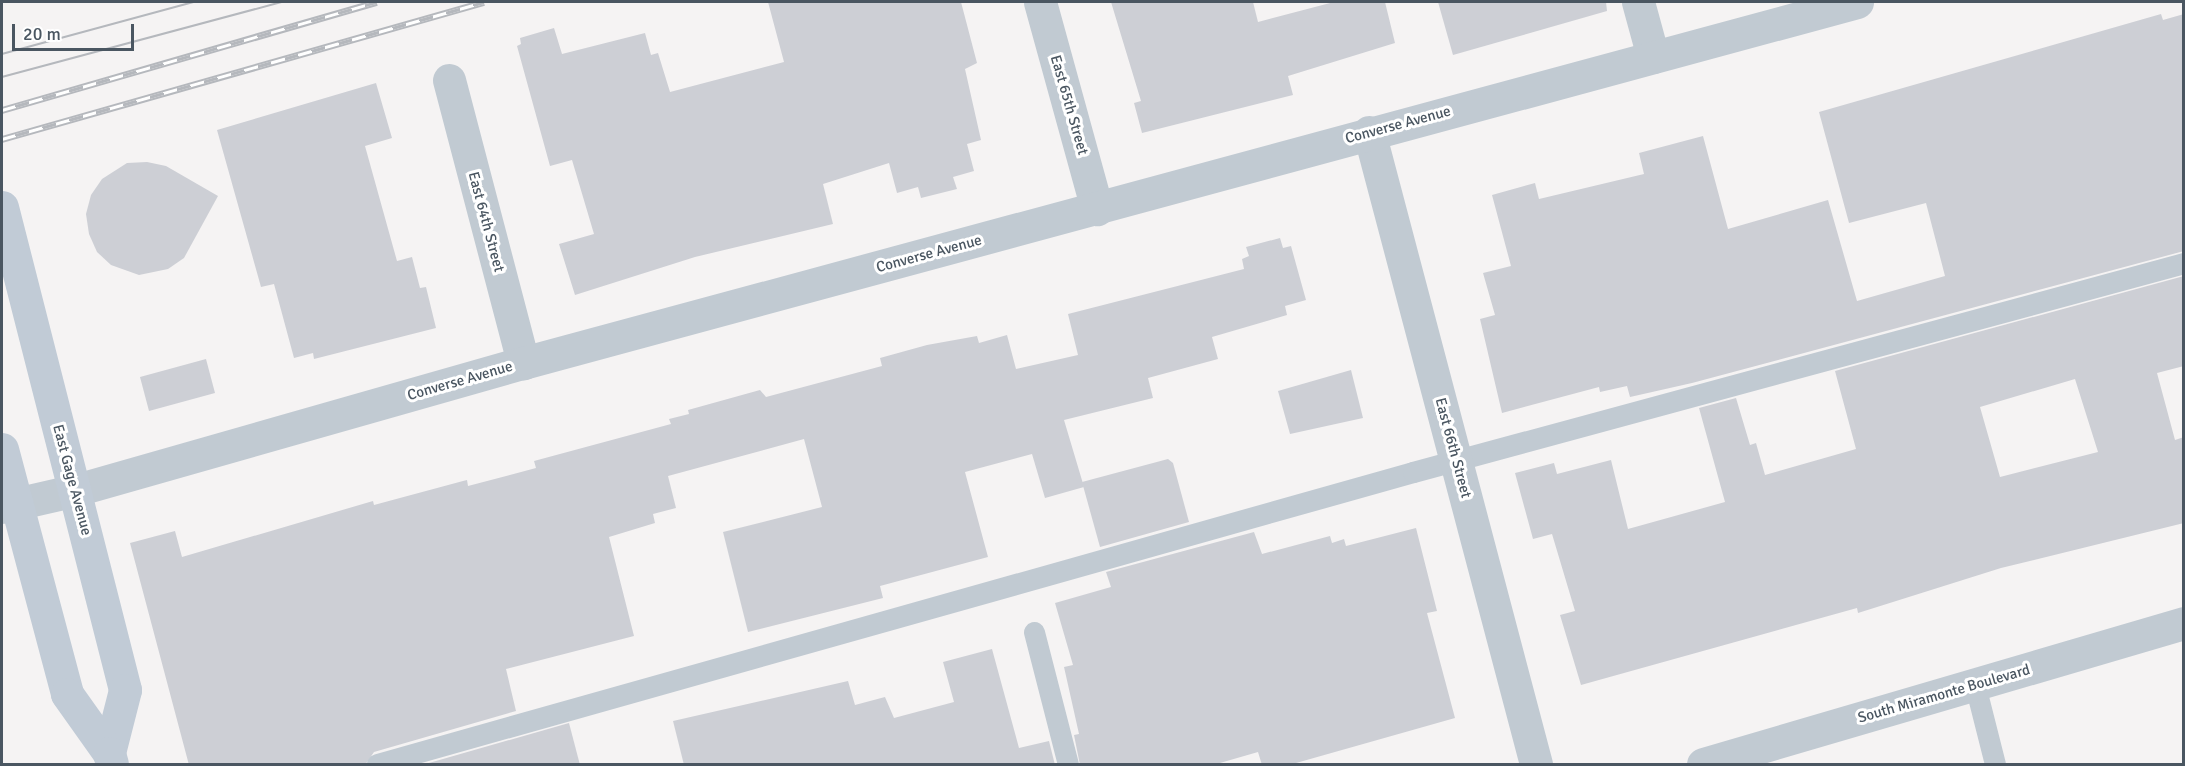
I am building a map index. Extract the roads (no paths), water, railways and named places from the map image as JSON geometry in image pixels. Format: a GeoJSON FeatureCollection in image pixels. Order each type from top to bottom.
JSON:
{"type":"FeatureCollection","features":[{"type":"Feature","properties":{"kind":"main road","name":"East Gage Avenue"},"geometry":{"type":"LineString","coordinates":[[2,207],[76,490],[125,690],[110,759]]}},
{"type":"Feature","properties":{"kind":"main road","name":"East Gage Avenue"},"geometry":{"type":"LineString","coordinates":[[2,449],[9,506],[67,694],[110,759]]}},
{"type":"Feature","properties":{"kind":"street","name":"East 65th Street"},"geometry":{"type":"LineString","coordinates":[[1040,2],[1097,209]]}},
{"type":"Feature","properties":{"kind":"street"},"geometry":{"type":"LineString","coordinates":[[1638,2],[1653,57]]}},
{"type":"Feature","properties":{"kind":"street","name":"Converse Avenue"},"geometry":{"type":"LineString","coordinates":[[9,506],[76,490],[523,363],[1097,209],[1370,132],[1857,2]]}},
{"type":"Feature","properties":{"kind":"street","name":"East 64th Street"},"geometry":{"type":"LineString","coordinates":[[449,80],[523,363]]}},
{"type":"Feature","properties":{"kind":"street","name":"East 66th Street"},"geometry":{"type":"LineString","coordinates":[[1370,132],[1536,765]]}},
{"type":"Feature","properties":{"kind":"street","name":"South Miramonte Boulevard"},"geometry":{"type":"LineString","coordinates":[[1704,765],[2184,623]]}},
{"type":"Feature","properties":{"kind":"lane"},"geometry":{"type":"LineString","coordinates":[[377,765],[1456,460],[2184,263]]}},
{"type":"Feature","properties":{"kind":"lane"},"geometry":{"type":"LineString","coordinates":[[1034,632],[1068,765]]}},
{"type":"Feature","properties":{"kind":"lane"},"geometry":{"type":"LineString","coordinates":[[1975,685],[1995,765]]}},
{"type":"Feature","properties":{"kind":"tram line"},"geometry":{"type":"LineString","coordinates":[[2,54],[194,2]]}},
{"type":"Feature","properties":{"kind":"tram line"},"geometry":{"type":"LineString","coordinates":[[2,77],[282,2]]}},
{"type":"Feature","properties":{"kind":"railway"},"geometry":{"type":"LineString","coordinates":[[2,110],[377,2]]}},
{"type":"Feature","properties":{"kind":"railway"},"geometry":{"type":"LineString","coordinates":[[2,139],[484,2]]}}]}
